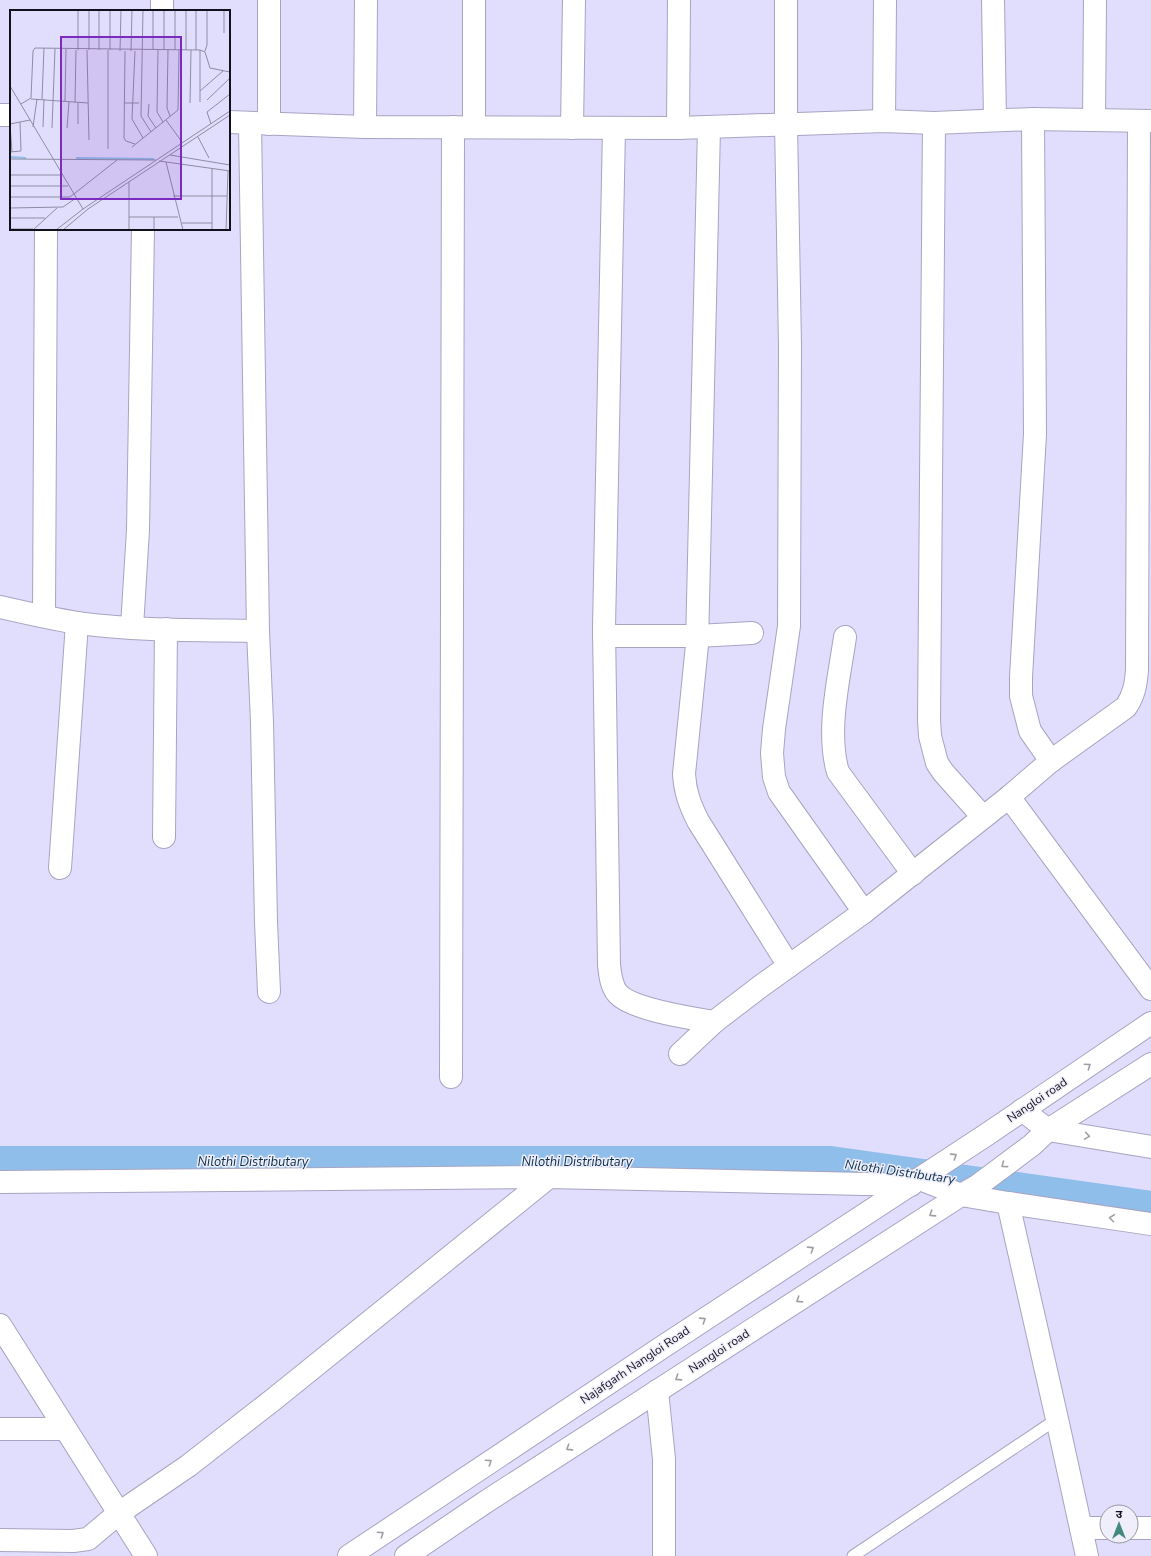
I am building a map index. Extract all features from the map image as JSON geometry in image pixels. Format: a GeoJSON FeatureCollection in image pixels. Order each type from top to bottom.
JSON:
{"type":"FeatureCollection","features":[{"type":"Feature","properties":{"kind":"street"},"geometry":{"type":"LineString","coordinates":[[269,0],[249,123],[258,631],[262,722],[269,992]]}},
{"type":"Feature","properties":{"kind":"street"},"geometry":{"type":"LineString","coordinates":[[365,127],[366,0]]}},
{"type":"Feature","properties":{"kind":"street"},"geometry":{"type":"LineString","coordinates":[[451,1077],[463,127],[474,0]]}},
{"type":"Feature","properties":{"kind":"street"},"geometry":{"type":"LineString","coordinates":[[572,128],[574,0]]}},
{"type":"Feature","properties":{"kind":"street"},"geometry":{"type":"LineString","coordinates":[[678,128],[679,0]]}},
{"type":"Feature","properties":{"kind":"street"},"geometry":{"type":"LineString","coordinates":[[786,0],[786,123],[790,347],[789,626],[774,729],[772,753],[774,777],[779,792],[864,912]]}},
{"type":"Feature","properties":{"kind":"street"},"geometry":{"type":"LineString","coordinates":[[884,121],[885,0]]}},
{"type":"Feature","properties":{"kind":"street"},"geometry":{"type":"LineString","coordinates":[[993,0],[994,120]]}},
{"type":"Feature","properties":{"kind":"street"},"geometry":{"type":"LineString","coordinates":[[1094,120],[1095,0]]}},
{"type":"Feature","properties":{"kind":"street"},"geometry":{"type":"LineString","coordinates":[[249,123],[365,127],[709,128],[786,123],[884,121],[934,123],[1033,119],[1145,121],[1136,682],[1131,699],[1126,707],[1051,761],[983,818],[864,912],[788,966],[714,1022],[680,1054]]}},
{"type":"Feature","properties":{"kind":"street"},"geometry":{"type":"LineString","coordinates":[[1033,119],[1035,434],[1021,696],[1030,731],[1051,761]]}},
{"type":"Feature","properties":{"kind":"street"},"geometry":{"type":"LineString","coordinates":[[934,123],[930,736],[937,763],[983,818]]}},
{"type":"Feature","properties":{"kind":"street"},"geometry":{"type":"LineString","coordinates":[[614,128],[604,636],[609,965],[611,980],[616,993],[624,1000],[638,1006],[714,1022]]}},
{"type":"Feature","properties":{"kind":"street"},"geometry":{"type":"LineString","coordinates":[[709,128],[697,636],[684,774],[685,789],[690,806],[698,821],[788,966]]}},
{"type":"Feature","properties":{"kind":"street"},"geometry":{"type":"LineString","coordinates":[[44,616],[46,230]]}},
{"type":"Feature","properties":{"kind":"street"},"geometry":{"type":"LineString","coordinates":[[132,627],[138,530],[143,230]]}},
{"type":"Feature","properties":{"kind":"street"},"geometry":{"type":"LineString","coordinates":[[0,607],[77,623],[166,629],[258,631]]}},
{"type":"Feature","properties":{"kind":"street"},"geometry":{"type":"LineString","coordinates":[[60,868],[77,623]]}},
{"type":"Feature","properties":{"kind":"street"},"geometry":{"type":"LineString","coordinates":[[164,837],[166,629]]}},
{"type":"Feature","properties":{"kind":"street"},"geometry":{"type":"LineString","coordinates":[[604,636],[697,636],[752,633]]}},
{"type":"Feature","properties":{"kind":"street"},"geometry":{"type":"LineString","coordinates":[[845,637],[834,714],[834,759],[838,772],[913,874]]}},
{"type":"Feature","properties":{"kind":"street"},"geometry":{"type":"LineString","coordinates":[[1009,797],[1151,990]]}},
{"type":"Feature","properties":{"kind":"street","name":"Nangloi road"},"geometry":{"type":"LineString","coordinates":[[918,1180],[1151,1023]]}},
{"type":"Feature","properties":{"kind":"street"},"geometry":{"type":"LineString","coordinates":[[1048,1130],[1151,1064]]}},
{"type":"Feature","properties":{"kind":"street"},"geometry":{"type":"LineString","coordinates":[[1022,1110],[1048,1130],[1151,1147]]}},
{"type":"Feature","properties":{"kind":"street","name":"Nangloi road"},"geometry":{"type":"LineString","coordinates":[[406,1556],[484,1503],[969,1190],[1032,1145],[1048,1130]]}},
{"type":"Feature","properties":{"kind":"street"},"geometry":{"type":"LineString","coordinates":[[0,1540],[82,1541],[93,1536],[119,1513],[188,1466],[274,1399],[549,1177]]}},
{"type":"Feature","properties":{"kind":"street"},"geometry":{"type":"LineString","coordinates":[[0,1182],[549,1177],[918,1180],[969,1190],[1008,1203],[1151,1224]]}},
{"type":"Feature","properties":{"kind":"street","name":"Najafgarh Nangloi Road"},"geometry":{"type":"LineString","coordinates":[[349,1556],[664,1346],[918,1180]]}},
{"type":"Feature","properties":{"kind":"street"},"geometry":{"type":"LineString","coordinates":[[1008,1203],[1087,1556]]}},
{"type":"Feature","properties":{"kind":"street"},"geometry":{"type":"LineString","coordinates":[[1,1327],[119,1513],[141,1554]]}},
{"type":"Feature","properties":{"kind":"street"},"geometry":{"type":"LineString","coordinates":[[657,1392],[664,1460],[664,1556]]}},
{"type":"Feature","properties":{"kind":"street"},"geometry":{"type":"LineString","coordinates":[[0,1429],[65,1428]]}},
{"type":"Feature","properties":{"kind":"street"},"geometry":{"type":"LineString","coordinates":[[1080,1528],[1099,1528]]}},
{"type":"Feature","properties":{"kind":"street"},"geometry":{"type":"LineString","coordinates":[[1139,1528],[1151,1528]]}},
{"type":"Feature","properties":{"kind":"lane"},"geometry":{"type":"LineString","coordinates":[[853,1556],[1057,1419]]}},
{"type":"Feature","properties":{"kind":"waterway","name":"Nilothi Distributary"},"geometry":{"type":"LineString","coordinates":[[0,1161],[831,1161],[1151,1206]]}}]}
